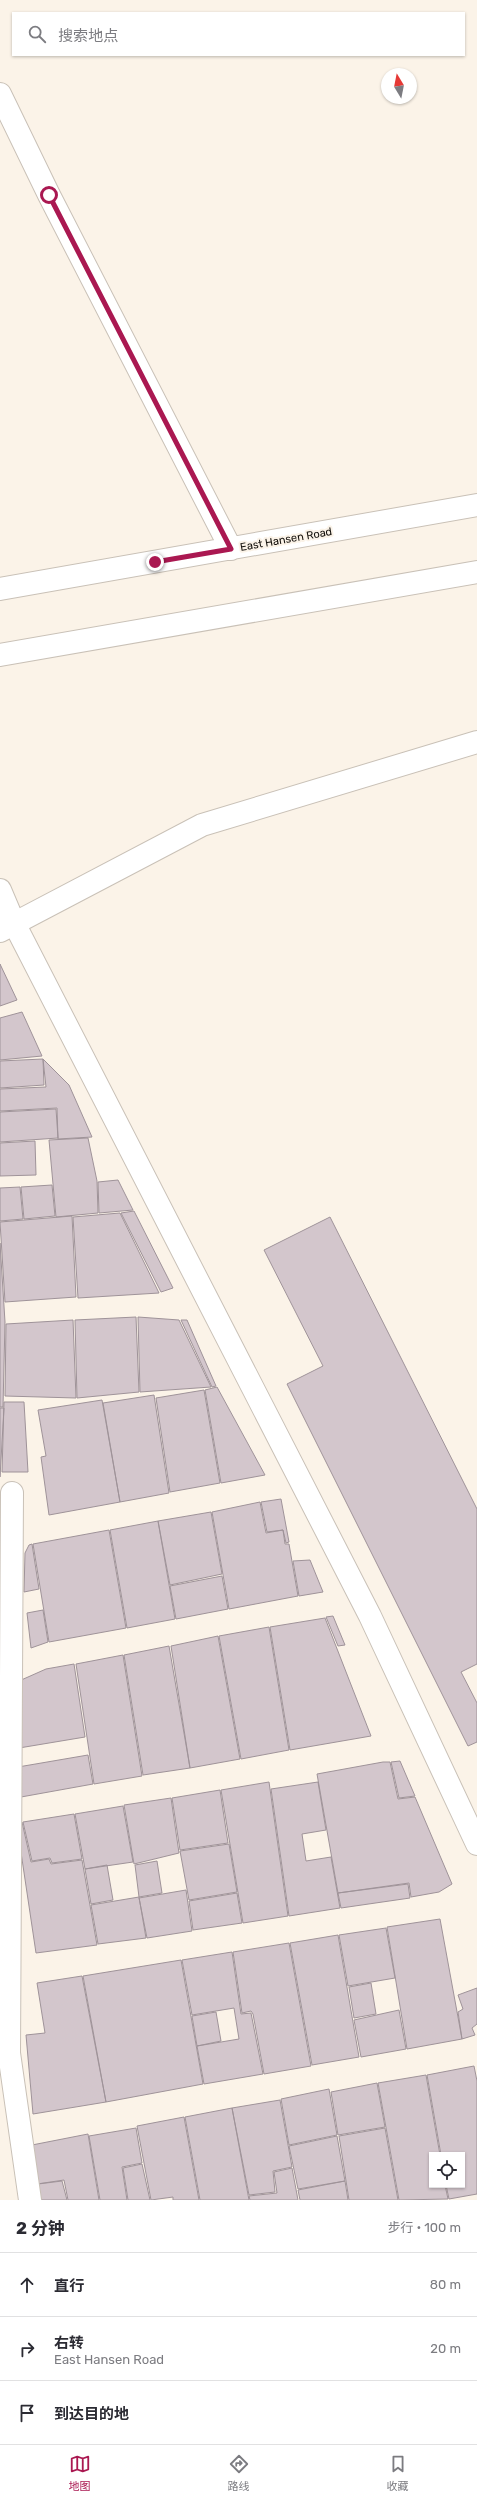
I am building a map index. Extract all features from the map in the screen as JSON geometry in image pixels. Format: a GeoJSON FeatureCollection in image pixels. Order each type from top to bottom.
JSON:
{"type":"FeatureCollection","features":[{"type":"Feature","properties":{"kind":"street"},"geometry":{"type":"LineString","coordinates":[[0,94],[52,202],[231,549]]}},
{"type":"Feature","properties":{"kind":"street","name":"East Hansen Road"},"geometry":{"type":"LineString","coordinates":[[0,589],[477,505]]}},
{"type":"Feature","properties":{"kind":"street"},"geometry":{"type":"LineString","coordinates":[[0,655],[477,572]]}},
{"type":"Feature","properties":{"kind":"street"},"geometry":{"type":"LineString","coordinates":[[7,927],[202,825],[477,742]]}},
{"type":"Feature","properties":{"kind":"street"},"geometry":{"type":"LineString","coordinates":[[0,890],[7,927],[370,1616],[477,1844]]}},
{"type":"Feature","properties":{"kind":"street"},"geometry":{"type":"LineString","coordinates":[[12,1493],[9,2053],[30,2200]]}},
{"type":"Feature","properties":{"kind":"building"},"geometry":{"type":"Polygon","coordinates":[[[0,964],[17,1000],[0,1006],[0,964]]]}},
{"type":"Feature","properties":{"kind":"building"},"geometry":{"type":"Polygon","coordinates":[[[22,1012],[42,1056],[0,1060],[0,1018],[22,1012]]]}},
{"type":"Feature","properties":{"kind":"building"},"geometry":{"type":"Polygon","coordinates":[[[43,1059],[69,1085],[92,1137],[58,1139],[57,1108],[0,1111],[0,1089],[46,1087],[43,1059]]]}},
{"type":"Feature","properties":{"kind":"building"},"geometry":{"type":"Polygon","coordinates":[[[43,1059],[44,1085],[0,1088],[0,1061],[43,1059]]]}},
{"type":"Feature","properties":{"kind":"building"},"geometry":{"type":"Polygon","coordinates":[[[56,1109],[58,1138],[0,1142],[0,1112],[56,1109]]]}},
{"type":"Feature","properties":{"kind":"building"},"geometry":{"type":"Polygon","coordinates":[[[88,1138],[97,1181],[98,1213],[56,1217],[49,1140],[88,1138]]]}},
{"type":"Feature","properties":{"kind":"building"},"geometry":{"type":"Polygon","coordinates":[[[35,1141],[36,1175],[0,1176],[0,1143],[35,1141]]]}},
{"type":"Feature","properties":{"kind":"building"},"geometry":{"type":"Polygon","coordinates":[[[118,1180],[133,1210],[99,1213],[98,1182],[118,1180]]]}},
{"type":"Feature","properties":{"kind":"building"},"geometry":{"type":"Polygon","coordinates":[[[52,1185],[55,1216],[24,1219],[21,1187],[52,1185]]]}},
{"type":"Feature","properties":{"kind":"building"},"geometry":{"type":"Polygon","coordinates":[[[20,1187],[23,1219],[0,1221],[0,1188],[20,1187]]]}},
{"type":"Feature","properties":{"kind":"building"},"geometry":{"type":"Polygon","coordinates":[[[134,1211],[173,1288],[161,1292],[121,1213],[134,1211]]]}},
{"type":"Feature","properties":{"kind":"building"},"geometry":{"type":"Polygon","coordinates":[[[120,1213],[159,1293],[78,1298],[73,1217],[120,1213]]]}},
{"type":"Feature","properties":{"kind":"building"},"geometry":{"type":"Polygon","coordinates":[[[72,1216],[76,1297],[5,1302],[0,1222],[72,1216]]]}},
{"type":"Feature","properties":{"kind":"building"},"geometry":{"type":"Polygon","coordinates":[[[330,1217],[477,1509],[477,1664],[461,1672],[477,1703],[477,1742],[468,1746],[287,1384],[323,1366],[264,1250],[330,1217]]]}},
{"type":"Feature","properties":{"kind":"building"},"geometry":{"type":"Polygon","coordinates":[[[0,1243],[5,1322],[3,1407],[0,1407],[0,1243]]]}},
{"type":"Feature","properties":{"kind":"building"},"geometry":{"type":"Polygon","coordinates":[[[136,1317],[139,1392],[77,1398],[75,1320],[136,1317]]]}},
{"type":"Feature","properties":{"kind":"building"},"geometry":{"type":"Polygon","coordinates":[[[138,1317],[179,1320],[211,1387],[140,1392],[138,1317]]]}},
{"type":"Feature","properties":{"kind":"building"},"geometry":{"type":"Polygon","coordinates":[[[73,1320],[76,1398],[5,1396],[6,1324],[73,1320]]]}},
{"type":"Feature","properties":{"kind":"building"},"geometry":{"type":"Polygon","coordinates":[[[181,1320],[187,1320],[216,1386],[212,1387],[181,1320]]]}},
{"type":"Feature","properties":{"kind":"building"},"geometry":{"type":"Polygon","coordinates":[[[217,1387],[265,1475],[221,1483],[205,1390],[217,1387]]]}},
{"type":"Feature","properties":{"kind":"building"},"geometry":{"type":"Polygon","coordinates":[[[204,1390],[220,1483],[170,1492],[156,1398],[204,1390]]]}},
{"type":"Feature","properties":{"kind":"building"},"geometry":{"type":"Polygon","coordinates":[[[154,1395],[169,1493],[120,1502],[103,1403],[154,1395]]]}},
{"type":"Feature","properties":{"kind":"building"},"geometry":{"type":"Polygon","coordinates":[[[102,1400],[120,1502],[49,1515],[41,1457],[46,1456],[38,1410],[102,1400]]]}},
{"type":"Feature","properties":{"kind":"building"},"geometry":{"type":"Polygon","coordinates":[[[4,1402],[24,1402],[28,1472],[2,1472],[4,1402]]]}},
{"type":"Feature","properties":{"kind":"building"},"geometry":{"type":"Polygon","coordinates":[[[0,1408],[4,1408],[0,1477],[0,1408]]]}},
{"type":"Feature","properties":{"kind":"building"},"geometry":{"type":"Polygon","coordinates":[[[281,1499],[289,1542],[286,1543],[283,1530],[267,1532],[261,1502],[281,1499]]]}},
{"type":"Feature","properties":{"kind":"building"},"geometry":{"type":"Polygon","coordinates":[[[260,1502],[266,1533],[283,1530],[285,1544],[289,1544],[298,1596],[229,1609],[212,1512],[260,1502]]]}},
{"type":"Feature","properties":{"kind":"building"},"geometry":{"type":"Polygon","coordinates":[[[211,1512],[222,1574],[170,1585],[158,1521],[211,1512]]]}},
{"type":"Feature","properties":{"kind":"building"},"geometry":{"type":"Polygon","coordinates":[[[158,1521],[175,1619],[127,1628],[110,1530],[158,1521]]]}},
{"type":"Feature","properties":{"kind":"building"},"geometry":{"type":"Polygon","coordinates":[[[109,1530],[126,1628],[49,1642],[33,1544],[109,1530]]]}},
{"type":"Feature","properties":{"kind":"building"},"geometry":{"type":"Polygon","coordinates":[[[32,1544],[39,1589],[24,1592],[25,1553],[29,1545],[32,1544]]]}},
{"type":"Feature","properties":{"kind":"building"},"geometry":{"type":"Polygon","coordinates":[[[310,1560],[323,1592],[299,1596],[293,1561],[310,1560]]]}},
{"type":"Feature","properties":{"kind":"building"},"geometry":{"type":"Polygon","coordinates":[[[222,1576],[228,1609],[176,1619],[170,1586],[222,1576]]]}},
{"type":"Feature","properties":{"kind":"building"},"geometry":{"type":"Polygon","coordinates":[[[43,1610],[48,1642],[31,1648],[27,1613],[43,1610]]]}},
{"type":"Feature","properties":{"kind":"building"},"geometry":{"type":"Polygon","coordinates":[[[333,1616],[345,1645],[338,1646],[326,1617],[333,1616]]]}},
{"type":"Feature","properties":{"kind":"building"},"geometry":{"type":"Polygon","coordinates":[[[325,1618],[371,1736],[290,1750],[270,1627],[325,1618]]]}},
{"type":"Feature","properties":{"kind":"building"},"geometry":{"type":"Polygon","coordinates":[[[269,1627],[289,1750],[241,1759],[219,1636],[269,1627]]]}},
{"type":"Feature","properties":{"kind":"building"},"geometry":{"type":"Polygon","coordinates":[[[218,1636],[240,1759],[190,1768],[171,1646],[218,1636]]]}},
{"type":"Feature","properties":{"kind":"building"},"geometry":{"type":"Polygon","coordinates":[[[169,1646],[190,1768],[143,1775],[124,1655],[169,1646]]]}},
{"type":"Feature","properties":{"kind":"building"},"geometry":{"type":"Polygon","coordinates":[[[123,1655],[142,1776],[94,1784],[76,1664],[123,1655]]]}},
{"type":"Feature","properties":{"kind":"building"},"geometry":{"type":"Polygon","coordinates":[[[74,1664],[85,1737],[19,1748],[19,1681],[46,1669],[74,1664]]]}},
{"type":"Feature","properties":{"kind":"building"},"geometry":{"type":"Polygon","coordinates":[[[88,1755],[93,1784],[21,1797],[18,1767],[88,1755]]]}},
{"type":"Feature","properties":{"kind":"building"},"geometry":{"type":"Polygon","coordinates":[[[400,1761],[415,1796],[399,1798],[391,1762],[400,1761]]]}},
{"type":"Feature","properties":{"kind":"building"},"geometry":{"type":"Polygon","coordinates":[[[390,1762],[398,1799],[415,1797],[452,1884],[439,1892],[411,1897],[409,1883],[338,1893],[317,1774],[390,1762]]]}},
{"type":"Feature","properties":{"kind":"building"},"geometry":{"type":"Polygon","coordinates":[[[269,1782],[288,1916],[243,1923],[221,1790],[269,1782]]]}},
{"type":"Feature","properties":{"kind":"building"},"geometry":{"type":"Polygon","coordinates":[[[318,1782],[326,1830],[302,1834],[306,1861],[331,1857],[340,1908],[289,1916],[271,1789],[318,1782]]]}},
{"type":"Feature","properties":{"kind":"building"},"geometry":{"type":"Polygon","coordinates":[[[220,1790],[228,1843],[180,1850],[172,1798],[220,1790]]]}},
{"type":"Feature","properties":{"kind":"building"},"geometry":{"type":"Polygon","coordinates":[[[171,1798],[179,1853],[134,1864],[124,1805],[171,1798]]]}},
{"type":"Feature","properties":{"kind":"building"},"geometry":{"type":"Polygon","coordinates":[[[123,1806],[133,1862],[85,1869],[75,1814],[123,1806]]]}},
{"type":"Feature","properties":{"kind":"building"},"geometry":{"type":"Polygon","coordinates":[[[74,1814],[82,1859],[52,1863],[50,1858],[32,1861],[23,1822],[74,1814]]]}},
{"type":"Feature","properties":{"kind":"building"},"geometry":{"type":"Polygon","coordinates":[[[22,1822],[31,1862],[49,1859],[51,1864],[82,1860],[97,1945],[36,1953],[19,1839],[18,1824],[22,1822]]]}},
{"type":"Feature","properties":{"kind":"building"},"geometry":{"type":"Polygon","coordinates":[[[229,1844],[237,1892],[189,1900],[180,1851],[229,1844]]]}},
{"type":"Feature","properties":{"kind":"building"},"geometry":{"type":"Polygon","coordinates":[[[157,1861],[162,1893],[139,1897],[135,1865],[157,1861]]]}},
{"type":"Feature","properties":{"kind":"building"},"geometry":{"type":"Polygon","coordinates":[[[107,1865],[113,1900],[91,1904],[85,1869],[107,1865]]]}},
{"type":"Feature","properties":{"kind":"building"},"geometry":{"type":"Polygon","coordinates":[[[408,1884],[410,1898],[341,1908],[338,1893],[408,1884]]]}},
{"type":"Feature","properties":{"kind":"building"},"geometry":{"type":"Polygon","coordinates":[[[186,1890],[192,1931],[147,1938],[139,1898],[186,1890]]]}},
{"type":"Feature","properties":{"kind":"building"},"geometry":{"type":"Polygon","coordinates":[[[237,1893],[242,1923],[193,1930],[189,1901],[237,1893]]]}},
{"type":"Feature","properties":{"kind":"building"},"geometry":{"type":"Polygon","coordinates":[[[139,1897],[146,1938],[98,1944],[91,1905],[139,1897]]]}},
{"type":"Feature","properties":{"kind":"building"},"geometry":{"type":"Polygon","coordinates":[[[440,1919],[462,2039],[407,2049],[387,1927],[440,1919]]]}},
{"type":"Feature","properties":{"kind":"building"},"geometry":{"type":"Polygon","coordinates":[[[386,1928],[395,1978],[348,1986],[339,1935],[386,1928]]]}},
{"type":"Feature","properties":{"kind":"building"},"geometry":{"type":"Polygon","coordinates":[[[338,1935],[359,2057],[312,2065],[290,1943],[338,1935]]]}},
{"type":"Feature","properties":{"kind":"building"},"geometry":{"type":"Polygon","coordinates":[[[289,1943],[311,2066],[264,2074],[253,2014],[251,2011],[242,2013],[233,1952],[289,1943]]]}},
{"type":"Feature","properties":{"kind":"building"},"geometry":{"type":"Polygon","coordinates":[[[232,1952],[241,2014],[251,2013],[263,2074],[204,2084],[197,2046],[239,2039],[234,2008],[192,2015],[182,1960],[232,1952]]]}},
{"type":"Feature","properties":{"kind":"building"},"geometry":{"type":"Polygon","coordinates":[[[181,1960],[203,2084],[106,2102],[83,1976],[181,1960]]]}},
{"type":"Feature","properties":{"kind":"building"},"geometry":{"type":"Polygon","coordinates":[[[82,1976],[106,2102],[33,2114],[26,2035],[45,2033],[37,1983],[82,1976]]]}},
{"type":"Feature","properties":{"kind":"building"},"geometry":{"type":"Polygon","coordinates":[[[371,1983],[376,2014],[354,2018],[349,1987],[371,1983]]]}},
{"type":"Feature","properties":{"kind":"building"},"geometry":{"type":"Polygon","coordinates":[[[477,1988],[477,2024],[472,2028],[475,2035],[462,2039],[458,2012],[463,2009],[458,1995],[477,1988]]]}},
{"type":"Feature","properties":{"kind":"building"},"geometry":{"type":"Polygon","coordinates":[[[399,2010],[406,2049],[361,2057],[354,2020],[399,2010]]]}},
{"type":"Feature","properties":{"kind":"building"},"geometry":{"type":"Polygon","coordinates":[[[216,2012],[221,2041],[197,2046],[192,2016],[216,2012]]]}},
{"type":"Feature","properties":{"kind":"building"},"geometry":{"type":"Polygon","coordinates":[[[474,2066],[477,2081],[477,2194],[449,2199],[447,2188],[465,2188],[465,2152],[440,2152],[427,2075],[474,2066]]]}},
{"type":"Feature","properties":{"kind":"building"},"geometry":{"type":"Polygon","coordinates":[[[426,2075],[439,2152],[429,2152],[429,2188],[446,2188],[448,2199],[399,2200],[378,2083],[426,2075]]]}},
{"type":"Feature","properties":{"kind":"building"},"geometry":{"type":"Polygon","coordinates":[[[377,2083],[385,2127],[338,2135],[331,2092],[377,2083]]]}},
{"type":"Feature","properties":{"kind":"building"},"geometry":{"type":"Polygon","coordinates":[[[329,2089],[337,2135],[289,2145],[281,2099],[329,2089]]]}},
{"type":"Feature","properties":{"kind":"building"},"geometry":{"type":"Polygon","coordinates":[[[280,2100],[292,2167],[273,2171],[275,2192],[249,2195],[232,2108],[280,2100]]]}},
{"type":"Feature","properties":{"kind":"building"},"geometry":{"type":"Polygon","coordinates":[[[232,2108],[249,2200],[200,2200],[185,2117],[232,2108]]]}},
{"type":"Feature","properties":{"kind":"building"},"geometry":{"type":"Polygon","coordinates":[[[184,2117],[199,2200],[173,2200],[173,2197],[151,2200],[137,2126],[184,2117]]]}},
{"type":"Feature","properties":{"kind":"building"},"geometry":{"type":"Polygon","coordinates":[[[136,2128],[142,2163],[122,2167],[127,2200],[100,2200],[89,2136],[136,2128]]]}},
{"type":"Feature","properties":{"kind":"building"},"geometry":{"type":"Polygon","coordinates":[[[385,2128],[398,2200],[349,2200],[339,2136],[385,2128]]]}},
{"type":"Feature","properties":{"kind":"building"},"geometry":{"type":"Polygon","coordinates":[[[88,2134],[99,2200],[68,2200],[64,2180],[37,2184],[32,2145],[88,2134]]]}},
{"type":"Feature","properties":{"kind":"building"},"geometry":{"type":"Polygon","coordinates":[[[337,2136],[345,2181],[298,2189],[289,2146],[337,2136]]]}},
{"type":"Feature","properties":{"kind":"building"},"geometry":{"type":"Polygon","coordinates":[[[142,2164],[150,2200],[128,2200],[123,2168],[142,2164]]]}},
{"type":"Feature","properties":{"kind":"building"},"geometry":{"type":"Polygon","coordinates":[[[292,2168],[298,2200],[250,2200],[249,2196],[277,2193],[274,2172],[292,2168]]]}},
{"type":"Feature","properties":{"kind":"building"},"geometry":{"type":"Polygon","coordinates":[[[62,2181],[67,2200],[40,2200],[38,2184],[62,2181]]]}},
{"type":"Feature","properties":{"kind":"building"},"geometry":{"type":"Polygon","coordinates":[[[345,2181],[348,2200],[300,2200],[298,2190],[345,2181]]]}},
{"type":"Feature","properties":{"kind":"route"},"geometry":{"type":"LineString","coordinates":[[49,195],[173,440],[231,549],[155,562]]}}]}
